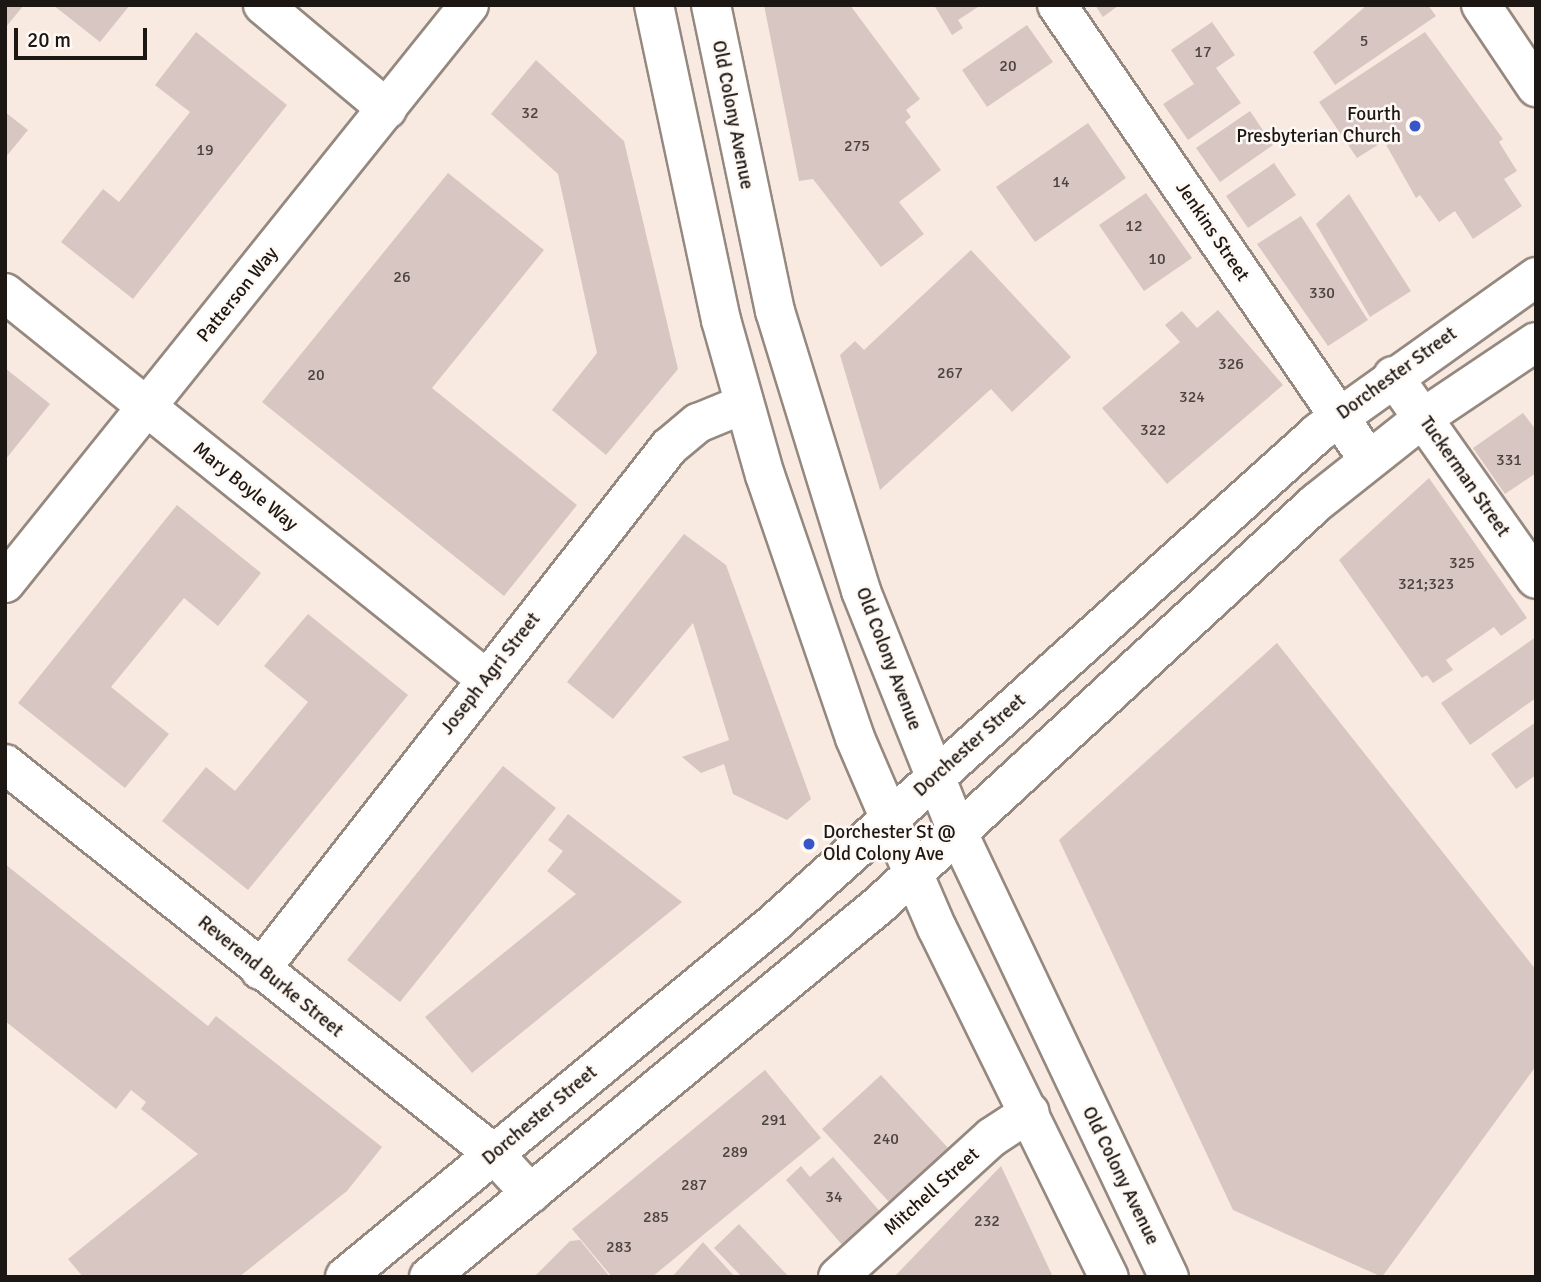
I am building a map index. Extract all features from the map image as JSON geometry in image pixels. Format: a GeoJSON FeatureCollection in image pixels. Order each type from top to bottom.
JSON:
{"type":"FeatureCollection","features":[{"type":"Feature","properties":{"kind":"main road"},"geometry":{"type":"LineString","coordinates":[[263,5],[387,109]]}},
{"type":"Feature","properties":{"kind":"main road","name":"Patterson Way"},"geometry":{"type":"LineString","coordinates":[[5,583],[469,5]]}},
{"type":"Feature","properties":{"kind":"main road"},"geometry":{"type":"LineString","coordinates":[[654,5],[701,243],[744,404],[789,549],[888,821],[1109,1277]]}},
{"type":"Feature","properties":{"kind":"main road","name":"Old Colony Avenue"},"geometry":{"type":"LineString","coordinates":[[711,5],[756,233],[797,389],[857,579],[957,831],[1169,1277]]}},
{"type":"Feature","properties":{"kind":"main road","name":"Jenkins Street"},"geometry":{"type":"LineString","coordinates":[[1057,5],[1368,459]]}},
{"type":"Feature","properties":{"kind":"main road"},"geometry":{"type":"LineString","coordinates":[[1481,5],[1536,87]]}},
{"type":"Feature","properties":{"kind":"main road","name":"Dorchester Street"},"geometry":{"type":"LineString","coordinates":[[345,1277],[495,1154],[888,821],[1137,594],[1339,416],[1536,277]]}},
{"type":"Feature","properties":{"kind":"main road","name":"Mary Boyle Way"},"geometry":{"type":"LineString","coordinates":[[5,293],[486,679]]}},
{"type":"Feature","properties":{"kind":"main road"},"geometry":{"type":"LineString","coordinates":[[429,1277],[912,873],[1173,631],[1368,459],[1423,418],[1536,342]]}},
{"type":"Feature","properties":{"kind":"main road","name":"Tuckerman Street"},"geometry":{"type":"LineString","coordinates":[[1393,376],[1536,579]]}},
{"type":"Feature","properties":{"kind":"main road","name":"Joseph Agri Street"},"geometry":{"type":"LineString","coordinates":[[260,970],[669,447],[698,423],[744,404]]}},
{"type":"Feature","properties":{"kind":"main road"},"geometry":{"type":"LineString","coordinates":[[1137,594],[1173,631]]}},
{"type":"Feature","properties":{"kind":"main road","name":"Reverend Burke Street"},"geometry":{"type":"LineString","coordinates":[[5,764],[260,970],[495,1154],[531,1194]]}},
{"type":"Feature","properties":{"kind":"main road","name":"Mitchell Street"},"geometry":{"type":"LineString","coordinates":[[838,1277],[992,1137],[1030,1112]]}},
{"type":"Feature","properties":{"kind":"building"},"geometry":{"type":"Polygon","coordinates":[[[5,5],[24,5],[5,28],[5,5]]]}},
{"type":"Feature","properties":{"kind":"building"},"geometry":{"type":"Polygon","coordinates":[[[53,5],[130,5],[100,42],[53,5]]]}},
{"type":"Feature","properties":{"kind":"building"},"geometry":{"type":"Polygon","coordinates":[[[764,5],[850,5],[920,99],[906,110],[911,117],[905,122],[941,170],[899,202],[924,234],[881,267],[813,179],[799,181],[764,5]]]}},
{"type":"Feature","properties":{"kind":"building"},"geometry":{"type":"Polygon","coordinates":[[[934,5],[981,5],[958,20],[963,28],[952,35],[934,5]]]}},
{"type":"Feature","properties":{"kind":"building"},"geometry":{"type":"Polygon","coordinates":[[[1095,5],[1119,5],[1103,17],[1095,5]]]}},
{"type":"Feature","properties":{"kind":"building"},"geometry":{"type":"Polygon","coordinates":[[[1367,5],[1428,5],[1436,16],[1335,85],[1313,52],[1367,5]]]}},
{"type":"Feature","properties":{"kind":"building"},"geometry":{"type":"Polygon","coordinates":[[[1212,22],[1235,55],[1216,68],[1241,103],[1188,140],[1163,104],[1194,84],[1171,50],[1212,22]]]}},
{"type":"Feature","properties":{"kind":"building"},"geometry":{"type":"Polygon","coordinates":[[[1027,25],[1053,62],[987,107],[962,70],[1027,25]]]}},
{"type":"Feature","properties":{"kind":"building"},"geometry":{"type":"Polygon","coordinates":[[[196,32],[287,105],[133,299],[61,242],[103,189],[119,202],[190,112],[155,85],[196,32]]]}},
{"type":"Feature","properties":{"kind":"building","name":"Fourth Presbyterian Church"},"geometry":{"type":"Polygon","coordinates":[[[1425,32],[1503,139],[1499,142],[1517,171],[1504,179],[1522,206],[1473,239],[1455,211],[1439,222],[1420,195],[1416,198],[1384,141],[1357,158],[1319,102],[1425,32]]]}},
{"type":"Feature","properties":{"kind":"building"},"geometry":{"type":"Polygon","coordinates":[[[536,60],[624,141],[678,369],[606,455],[552,410],[597,353],[558,174],[491,114],[536,60]]]}},
{"type":"Feature","properties":{"kind":"building"},"geometry":{"type":"Polygon","coordinates":[[[1250,111],[1273,145],[1220,182],[1196,148],[1250,111]]]}},
{"type":"Feature","properties":{"kind":"building"},"geometry":{"type":"Polygon","coordinates":[[[5,112],[28,130],[5,158],[5,112]]]}},
{"type":"Feature","properties":{"kind":"building"},"geometry":{"type":"Polygon","coordinates":[[[1088,123],[1126,178],[1035,242],[996,187],[1088,123]]]}},
{"type":"Feature","properties":{"kind":"building"},"geometry":{"type":"Polygon","coordinates":[[[1274,163],[1296,195],[1248,228],[1226,196],[1274,163]]]}},
{"type":"Feature","properties":{"kind":"building"},"geometry":{"type":"Polygon","coordinates":[[[448,173],[544,250],[432,388],[577,505],[504,596],[262,402],[448,173]]]}},
{"type":"Feature","properties":{"kind":"building"},"geometry":{"type":"Polygon","coordinates":[[[1146,193],[1192,258],[1144,291],[1099,225],[1146,193]]]}},
{"type":"Feature","properties":{"kind":"building"},"geometry":{"type":"Polygon","coordinates":[[[1349,194],[1411,291],[1370,317],[1316,224],[1349,194]]]}},
{"type":"Feature","properties":{"kind":"building"},"geometry":{"type":"Polygon","coordinates":[[[1301,216],[1368,320],[1328,346],[1257,244],[1301,216]]]}},
{"type":"Feature","properties":{"kind":"building"},"geometry":{"type":"Polygon","coordinates":[[[971,250],[1071,357],[1012,412],[991,389],[880,490],[840,355],[855,341],[864,350],[971,250]]]}},
{"type":"Feature","properties":{"kind":"building"},"geometry":{"type":"Polygon","coordinates":[[[1218,310],[1283,385],[1167,484],[1102,408],[1180,342],[1165,325],[1182,311],[1197,328],[1218,310]]]}},
{"type":"Feature","properties":{"kind":"building"},"geometry":{"type":"Polygon","coordinates":[[[5,368],[50,404],[5,460],[5,368]]]}},
{"type":"Feature","properties":{"kind":"building"},"geometry":{"type":"Polygon","coordinates":[[[1523,413],[1536,430],[1536,473],[1505,494],[1473,448],[1523,413]]]}},
{"type":"Feature","properties":{"kind":"building"},"geometry":{"type":"Polygon","coordinates":[[[1429,478],[1527,618],[1501,636],[1494,627],[1446,660],[1453,670],[1433,683],[1427,675],[1422,678],[1339,560],[1429,478]]]}},
{"type":"Feature","properties":{"kind":"building"},"geometry":{"type":"Polygon","coordinates":[[[177,505],[261,573],[218,626],[184,598],[111,687],[169,734],[125,788],[18,703],[177,505]]]}},
{"type":"Feature","properties":{"kind":"building"},"geometry":{"type":"Polygon","coordinates":[[[684,534],[726,565],[811,799],[787,820],[733,794],[724,764],[701,773],[682,757],[729,740],[693,623],[613,719],[567,682],[684,534]]]}},
{"type":"Feature","properties":{"kind":"building"},"geometry":{"type":"Polygon","coordinates":[[[308,614],[408,695],[248,890],[162,821],[206,767],[235,791],[308,702],[264,666],[308,614]]]}},
{"type":"Feature","properties":{"kind":"building"},"geometry":{"type":"Polygon","coordinates":[[[1536,637],[1536,698],[1470,745],[1441,703],[1536,637]]]}},
{"type":"Feature","properties":{"kind":"building"},"geometry":{"type":"Polygon","coordinates":[[[1277,643],[1536,970],[1536,1066],[1382,1277],[1233,1210],[1059,840],[1277,643]]]}},
{"type":"Feature","properties":{"kind":"building"},"geometry":{"type":"Polygon","coordinates":[[[1536,722],[1536,775],[1516,789],[1491,754],[1536,722]]]}},
{"type":"Feature","properties":{"kind":"building"},"geometry":{"type":"Polygon","coordinates":[[[503,766],[556,808],[400,1002],[347,960],[503,766]]]}},
{"type":"Feature","properties":{"kind":"building"},"geometry":{"type":"Polygon","coordinates":[[[568,814],[682,902],[472,1073],[425,1017],[576,894],[547,871],[563,851],[548,840],[568,814]]]}},
{"type":"Feature","properties":{"kind":"building"},"geometry":{"type":"Polygon","coordinates":[[[5,864],[208,1026],[216,1016],[382,1147],[347,1191],[239,1277],[83,1277],[68,1259],[198,1154],[141,1109],[146,1102],[131,1090],[116,1109],[5,1021],[5,864]]]}},
{"type":"Feature","properties":{"kind":"building"},"geometry":{"type":"Polygon","coordinates":[[[765,1070],[821,1138],[652,1277],[612,1277],[572,1229],[765,1070]]]}},
{"type":"Feature","properties":{"kind":"building"},"geometry":{"type":"Polygon","coordinates":[[[881,1075],[949,1149],[890,1203],[822,1129],[881,1075]]]}},
{"type":"Feature","properties":{"kind":"building"},"geometry":{"type":"Polygon","coordinates":[[[833,1157],[882,1214],[844,1247],[786,1180],[801,1166],[810,1177],[833,1157]]]}},
{"type":"Feature","properties":{"kind":"building"},"geometry":{"type":"Polygon","coordinates":[[[1001,1166],[1053,1277],[894,1277],[1001,1166]]]}},
{"type":"Feature","properties":{"kind":"building"},"geometry":{"type":"Polygon","coordinates":[[[739,1224],[789,1277],[742,1277],[714,1248],[739,1224]]]}},
{"type":"Feature","properties":{"kind":"building"},"geometry":{"type":"Polygon","coordinates":[[[580,1240],[610,1277],[534,1277],[570,1241],[580,1240]]]}},
{"type":"Feature","properties":{"kind":"building"},"geometry":{"type":"Polygon","coordinates":[[[703,1242],[735,1277],[672,1277],[703,1242]]]}},
{"type":"Feature","properties":{"kind":"place","name":"Fourth Presbyterian Church"},"geometry":{"type":"Point","coordinates":[1415,126]}},
{"type":"Feature","properties":{"kind":"place","name":"Dorchester St @ Old Colony Ave"},"geometry":{"type":"Point","coordinates":[809,844]}}]}
